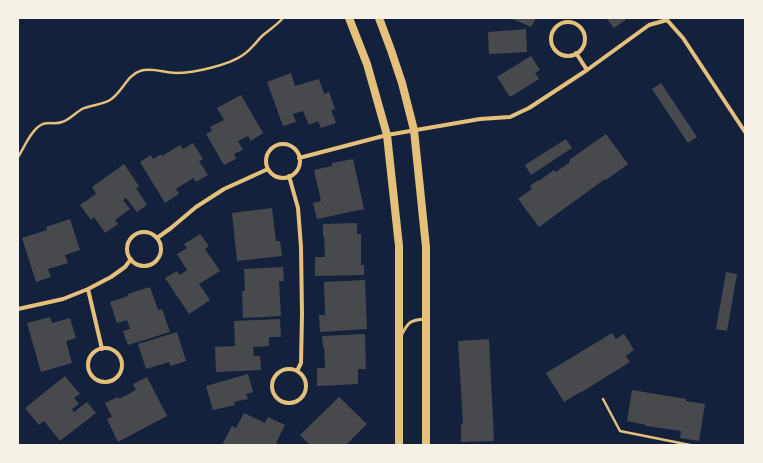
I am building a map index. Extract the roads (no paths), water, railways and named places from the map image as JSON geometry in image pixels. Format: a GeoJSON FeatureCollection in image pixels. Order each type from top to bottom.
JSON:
{"type":"FeatureCollection","features":[{"type":"Feature","properties":{"kind":"main road"},"geometry":{"type":"LineString","coordinates":[[349,18],[367,64],[387,135],[399,246],[399,445]]}},
{"type":"Feature","properties":{"kind":"main road"},"geometry":{"type":"LineString","coordinates":[[379,18],[392,50],[414,130],[426,247],[426,445]]}},
{"type":"Feature","properties":{"kind":"street"},"geometry":{"type":"LineString","coordinates":[[299,158],[387,135],[480,119],[510,117],[529,108],[587,70],[649,25],[667,20],[683,38],[745,132]]}},
{"type":"Feature","properties":{"kind":"street"},"geometry":{"type":"LineString","coordinates":[[566,22],[577,25],[581,29],[584,34],[583,45],[576,54],[567,56],[554,49],[551,35],[556,27],[566,22]]}},
{"type":"Feature","properties":{"kind":"street"},"geometry":{"type":"LineString","coordinates":[[576,54],[587,70]]}},
{"type":"Feature","properties":{"kind":"street"},"geometry":{"type":"LineString","coordinates":[[280,144],[290,145],[295,148],[299,158],[298,169],[289,176],[280,177],[271,172],[266,164],[268,153],[275,146],[280,144]]}},
{"type":"Feature","properties":{"kind":"street"},"geometry":{"type":"LineString","coordinates":[[157,238],[196,207],[224,190],[268,168]]}},
{"type":"Feature","properties":{"kind":"street"},"geometry":{"type":"LineString","coordinates":[[289,176],[298,208],[301,247],[301,363],[297,371]]}},
{"type":"Feature","properties":{"kind":"street"},"geometry":{"type":"LineString","coordinates":[[147,232],[153,234],[157,238],[160,242],[161,253],[155,262],[140,265],[131,259],[128,254],[129,242],[136,234],[147,232]]}},
{"type":"Feature","properties":{"kind":"street"},"geometry":{"type":"LineString","coordinates":[[18,309],[63,299],[88,289],[125,267],[131,259]]}},
{"type":"Feature","properties":{"kind":"street"},"geometry":{"type":"LineString","coordinates":[[88,289],[102,348]]}},
{"type":"Feature","properties":{"kind":"street"},"geometry":{"type":"LineString","coordinates":[[102,348],[108,348],[118,353],[122,364],[119,375],[114,379],[104,382],[94,378],[91,374],[88,363],[93,354],[102,348]]}},
{"type":"Feature","properties":{"kind":"street"},"geometry":{"type":"LineString","coordinates":[[293,369],[297,371],[302,375],[306,384],[303,395],[295,401],[284,402],[279,400],[273,391],[272,386],[275,377],[282,370],[293,369]]}},
{"type":"Feature","properties":{"kind":"lane"},"geometry":{"type":"LineString","coordinates":[[399,340],[407,324],[416,319],[427,319]]}}]}
